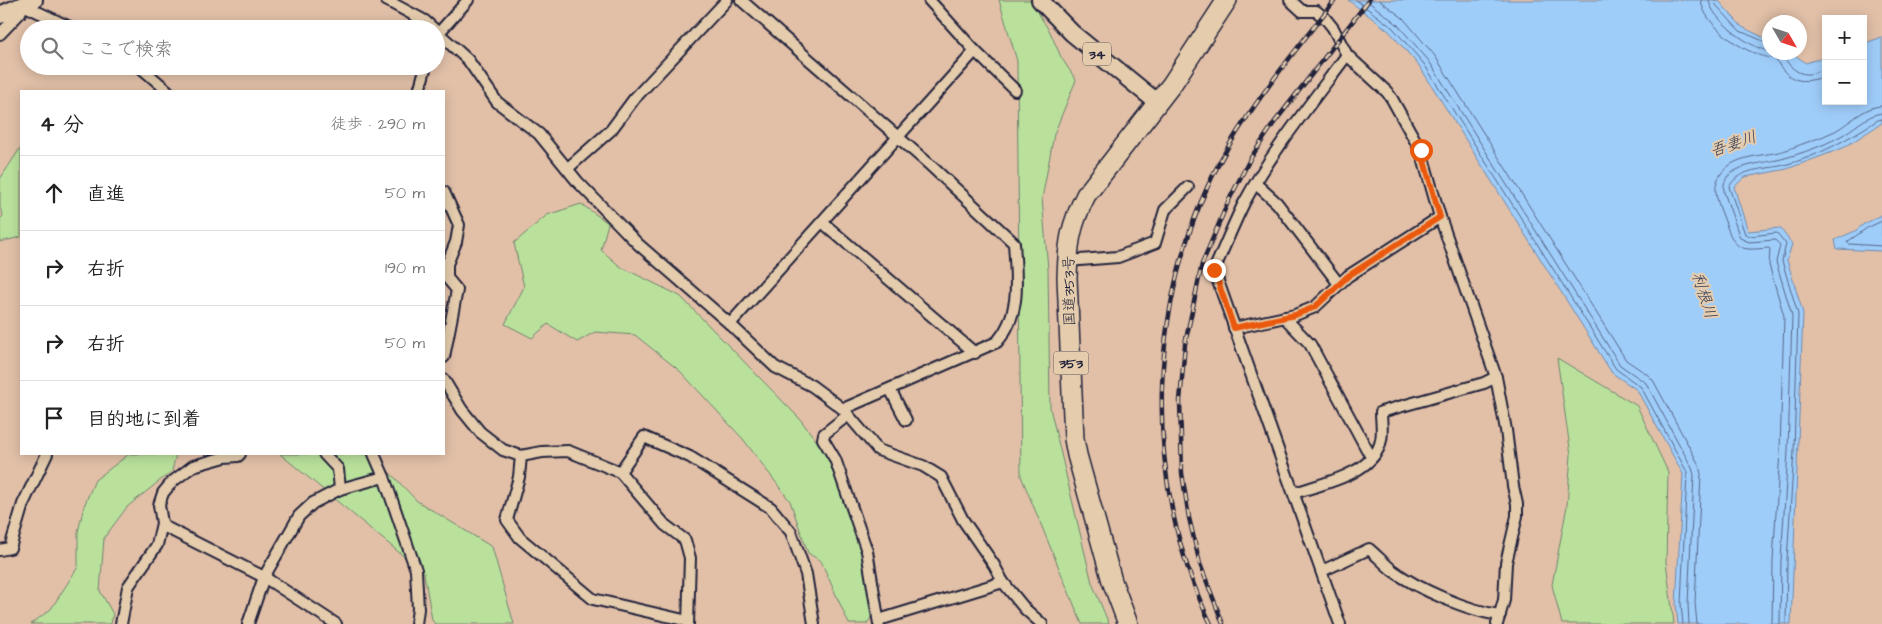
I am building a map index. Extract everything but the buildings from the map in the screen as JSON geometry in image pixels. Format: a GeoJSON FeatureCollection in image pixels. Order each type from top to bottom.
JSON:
{"type":"FeatureCollection","features":[{"type":"Feature","properties":{"kind":"highway","name":"国道353号"},"geometry":{"type":"LineString","coordinates":[[1128,624],[1112,580],[1074,439],[1067,261],[1070,233],[1086,196],[1172,84],[1227,0]]}},
{"type":"Feature","properties":{"kind":"main road","name":"34"},"geometry":{"type":"LineString","coordinates":[[1040,0],[1072,33],[1158,103]]}},
{"type":"Feature","properties":{"kind":"street"},"geometry":{"type":"LineString","coordinates":[[386,0],[421,20]]}},
{"type":"Feature","properties":{"kind":"street"},"geometry":{"type":"LineString","coordinates":[[445,23],[468,0]]}},
{"type":"Feature","properties":{"kind":"street"},"geometry":{"type":"LineString","coordinates":[[568,168],[611,130],[634,99],[727,0]]}},
{"type":"Feature","properties":{"kind":"street"},"geometry":{"type":"LineString","coordinates":[[741,0],[897,136],[1014,242],[1016,298],[1011,323],[997,342],[976,353],[890,389],[846,412],[824,434],[823,439],[835,460],[867,551],[879,622],[1003,582]]}},
{"type":"Feature","properties":{"kind":"street"},"geometry":{"type":"LineString","coordinates":[[929,0],[975,51],[1015,90]]}},
{"type":"Feature","properties":{"kind":"street"},"geometry":{"type":"LineString","coordinates":[[1290,0],[1302,11],[1316,11],[1325,18],[1333,28],[1347,55],[1387,92],[1421,150],[1440,217],[1496,377],[1517,504],[1517,516],[1506,562],[1504,600],[1499,620],[1422,588],[1393,570],[1369,549],[1322,571]]}},
{"type":"Feature","properties":{"kind":"street"},"geometry":{"type":"LineString","coordinates":[[16,6],[51,20]]}},
{"type":"Feature","properties":{"kind":"street"},"geometry":{"type":"LineString","coordinates":[[0,34],[20,13],[16,6]]}},
{"type":"Feature","properties":{"kind":"street"},"geometry":{"type":"LineString","coordinates":[[445,40],[468,60],[497,102],[539,134],[577,181],[638,244],[730,324],[775,367],[812,386],[846,412],[878,450],[923,466],[941,477],[963,520],[994,565],[1003,582],[1025,609],[1042,624]]}},
{"type":"Feature","properties":{"kind":"street"},"geometry":{"type":"LineString","coordinates":[[730,324],[975,51]]}},
{"type":"Feature","properties":{"kind":"street"},"geometry":{"type":"LineString","coordinates":[[1340,624],[1214,270],[1244,204],[1256,184],[1297,122],[1347,55]]}},
{"type":"Feature","properties":{"kind":"street"},"geometry":{"type":"LineString","coordinates":[[149,75],[167,90]]}},
{"type":"Feature","properties":{"kind":"street"},"geometry":{"type":"LineString","coordinates":[[420,90],[424,75]]}},
{"type":"Feature","properties":{"kind":"street"},"geometry":{"type":"LineString","coordinates":[[1256,184],[1277,203],[1338,284]]}},
{"type":"Feature","properties":{"kind":"street"},"geometry":{"type":"LineString","coordinates":[[1067,261],[1118,256],[1155,243],[1165,210],[1188,188]]}},
{"type":"Feature","properties":{"kind":"street"},"geometry":{"type":"LineString","coordinates":[[445,194],[459,225],[446,278],[457,290],[445,352]]}},
{"type":"Feature","properties":{"kind":"street"},"geometry":{"type":"LineString","coordinates":[[1234,328],[1284,317],[1315,307],[1348,276],[1440,217]]}},
{"type":"Feature","properties":{"kind":"street"},"geometry":{"type":"LineString","coordinates":[[822,222],[976,353]]}},
{"type":"Feature","properties":{"kind":"street"},"geometry":{"type":"LineString","coordinates":[[1284,317],[1310,344],[1372,457]]}},
{"type":"Feature","properties":{"kind":"street"},"geometry":{"type":"LineString","coordinates":[[1294,493],[1342,479],[1372,457],[1381,439],[1381,412],[1484,383],[1496,377]]}},
{"type":"Feature","properties":{"kind":"street"},"geometry":{"type":"LineString","coordinates":[[445,382],[462,410],[480,432],[503,450],[521,456],[542,452],[568,451],[620,472],[665,525],[684,540],[690,558],[688,622],[593,599],[520,538],[507,520],[519,477],[521,456]]}},
{"type":"Feature","properties":{"kind":"street"},"geometry":{"type":"LineString","coordinates":[[890,389],[906,420]]}},
{"type":"Feature","properties":{"kind":"street"},"geometry":{"type":"LineString","coordinates":[[620,472],[644,436],[690,457],[771,508],[791,532],[806,574],[814,624]]}},
{"type":"Feature","properties":{"kind":"street"},"geometry":{"type":"LineString","coordinates":[[0,550],[10,548],[23,504],[47,455]]}},
{"type":"Feature","properties":{"kind":"street"},"geometry":{"type":"LineString","coordinates":[[121,624],[128,587],[157,544],[162,522],[159,505],[163,493],[172,482],[193,466],[239,455]]}},
{"type":"Feature","properties":{"kind":"street"},"geometry":{"type":"LineString","coordinates":[[325,455],[338,469],[340,489]]}},
{"type":"Feature","properties":{"kind":"street"},"geometry":{"type":"LineString","coordinates":[[374,455],[384,477],[416,570],[418,609],[416,624]]}},
{"type":"Feature","properties":{"kind":"street"},"geometry":{"type":"LineString","coordinates":[[248,624],[264,577],[299,516],[313,503],[340,489],[384,477]]}},
{"type":"Feature","properties":{"kind":"street"},"geometry":{"type":"LineString","coordinates":[[162,522],[167,528],[264,577],[336,624]]}},
{"type":"Feature","properties":{"kind":"green space"},"geometry":{"type":"Polygon","coordinates":[[[999,0],[1030,0],[1050,32],[1061,57],[1076,80],[1054,134],[1042,199],[1048,269],[1050,408],[1092,583],[1109,624],[1082,624],[1021,476],[1017,61],[999,0]]]}},
{"type":"Feature","properties":{"kind":"green space"},"geometry":{"type":"Polygon","coordinates":[[[20,149],[20,237],[0,242],[0,219],[3,216],[0,208],[0,179],[20,149]]]}},
{"type":"Feature","properties":{"kind":"green space"},"geometry":{"type":"Polygon","coordinates":[[[581,204],[608,223],[601,250],[621,267],[680,296],[799,418],[834,464],[862,548],[873,614],[867,624],[849,624],[821,561],[808,553],[790,501],[743,439],[680,371],[635,335],[595,332],[577,342],[548,324],[532,338],[505,324],[524,287],[514,243],[547,215],[581,204]]]}},
{"type":"Feature","properties":{"kind":"green space"},"geometry":{"type":"Polygon","coordinates":[[[1557,358],[1637,406],[1668,472],[1666,562],[1674,624],[1562,624],[1552,585],[1567,506],[1571,455],[1557,358]]]}},
{"type":"Feature","properties":{"kind":"green space"},"geometry":{"type":"Polygon","coordinates":[[[128,455],[176,455],[172,471],[127,507],[104,538],[100,591],[113,614],[111,624],[31,624],[51,609],[78,567],[78,532],[84,506],[95,480],[128,455]]]}},
{"type":"Feature","properties":{"kind":"green space"},"geometry":{"type":"Polygon","coordinates":[[[281,455],[373,455],[417,501],[492,547],[514,624],[435,624],[432,620],[424,573],[281,455]]]}},
{"type":"Feature","properties":{"kind":"water"},"geometry":{"type":"Polygon","coordinates":[[[1348,0],[1718,0],[1742,27],[1762,37],[1762,60],[1802,60],[1806,63],[1822,57],[1822,105],[1867,105],[1867,43],[1882,37],[1882,123],[1843,148],[1787,169],[1745,177],[1734,187],[1748,231],[1780,228],[1792,244],[1787,260],[1803,313],[1791,624],[1678,624],[1676,604],[1683,474],[1637,390],[1612,373],[1420,67],[1389,31],[1348,0]]]}},
{"type":"Feature","properties":{"kind":"water"},"geometry":{"type":"Polygon","coordinates":[[[1882,215],[1882,251],[1837,249],[1835,240],[1882,215]]]}},
{"type":"Feature","properties":{"kind":"railway"},"geometry":{"type":"LineString","coordinates":[[1211,624],[1188,568],[1172,508],[1163,446],[1162,384],[1168,321],[1181,260],[1201,202],[1228,147],[1266,90],[1335,0]]}},
{"type":"Feature","properties":{"kind":"railway"},"geometry":{"type":"LineString","coordinates":[[1223,624],[1200,564],[1189,518],[1182,473],[1180,401],[1185,344],[1202,264],[1228,202],[1250,159],[1274,123],[1369,0]]}},
{"type":"Feature","properties":{"kind":"route"},"geometry":{"type":"LineString","coordinates":[[1214,270],[1234,328],[1295,315],[1315,307],[1348,276],[1440,217],[1421,150]]}},
{"type":"Feature","properties":{"kind":"water label","name":"吾妻川"},"geometry":{"type":"Point","coordinates":[1733,143]}},
{"type":"Feature","properties":{"kind":"water label","name":"利根川"},"geometry":{"type":"Point","coordinates":[1705,295]}}]}
